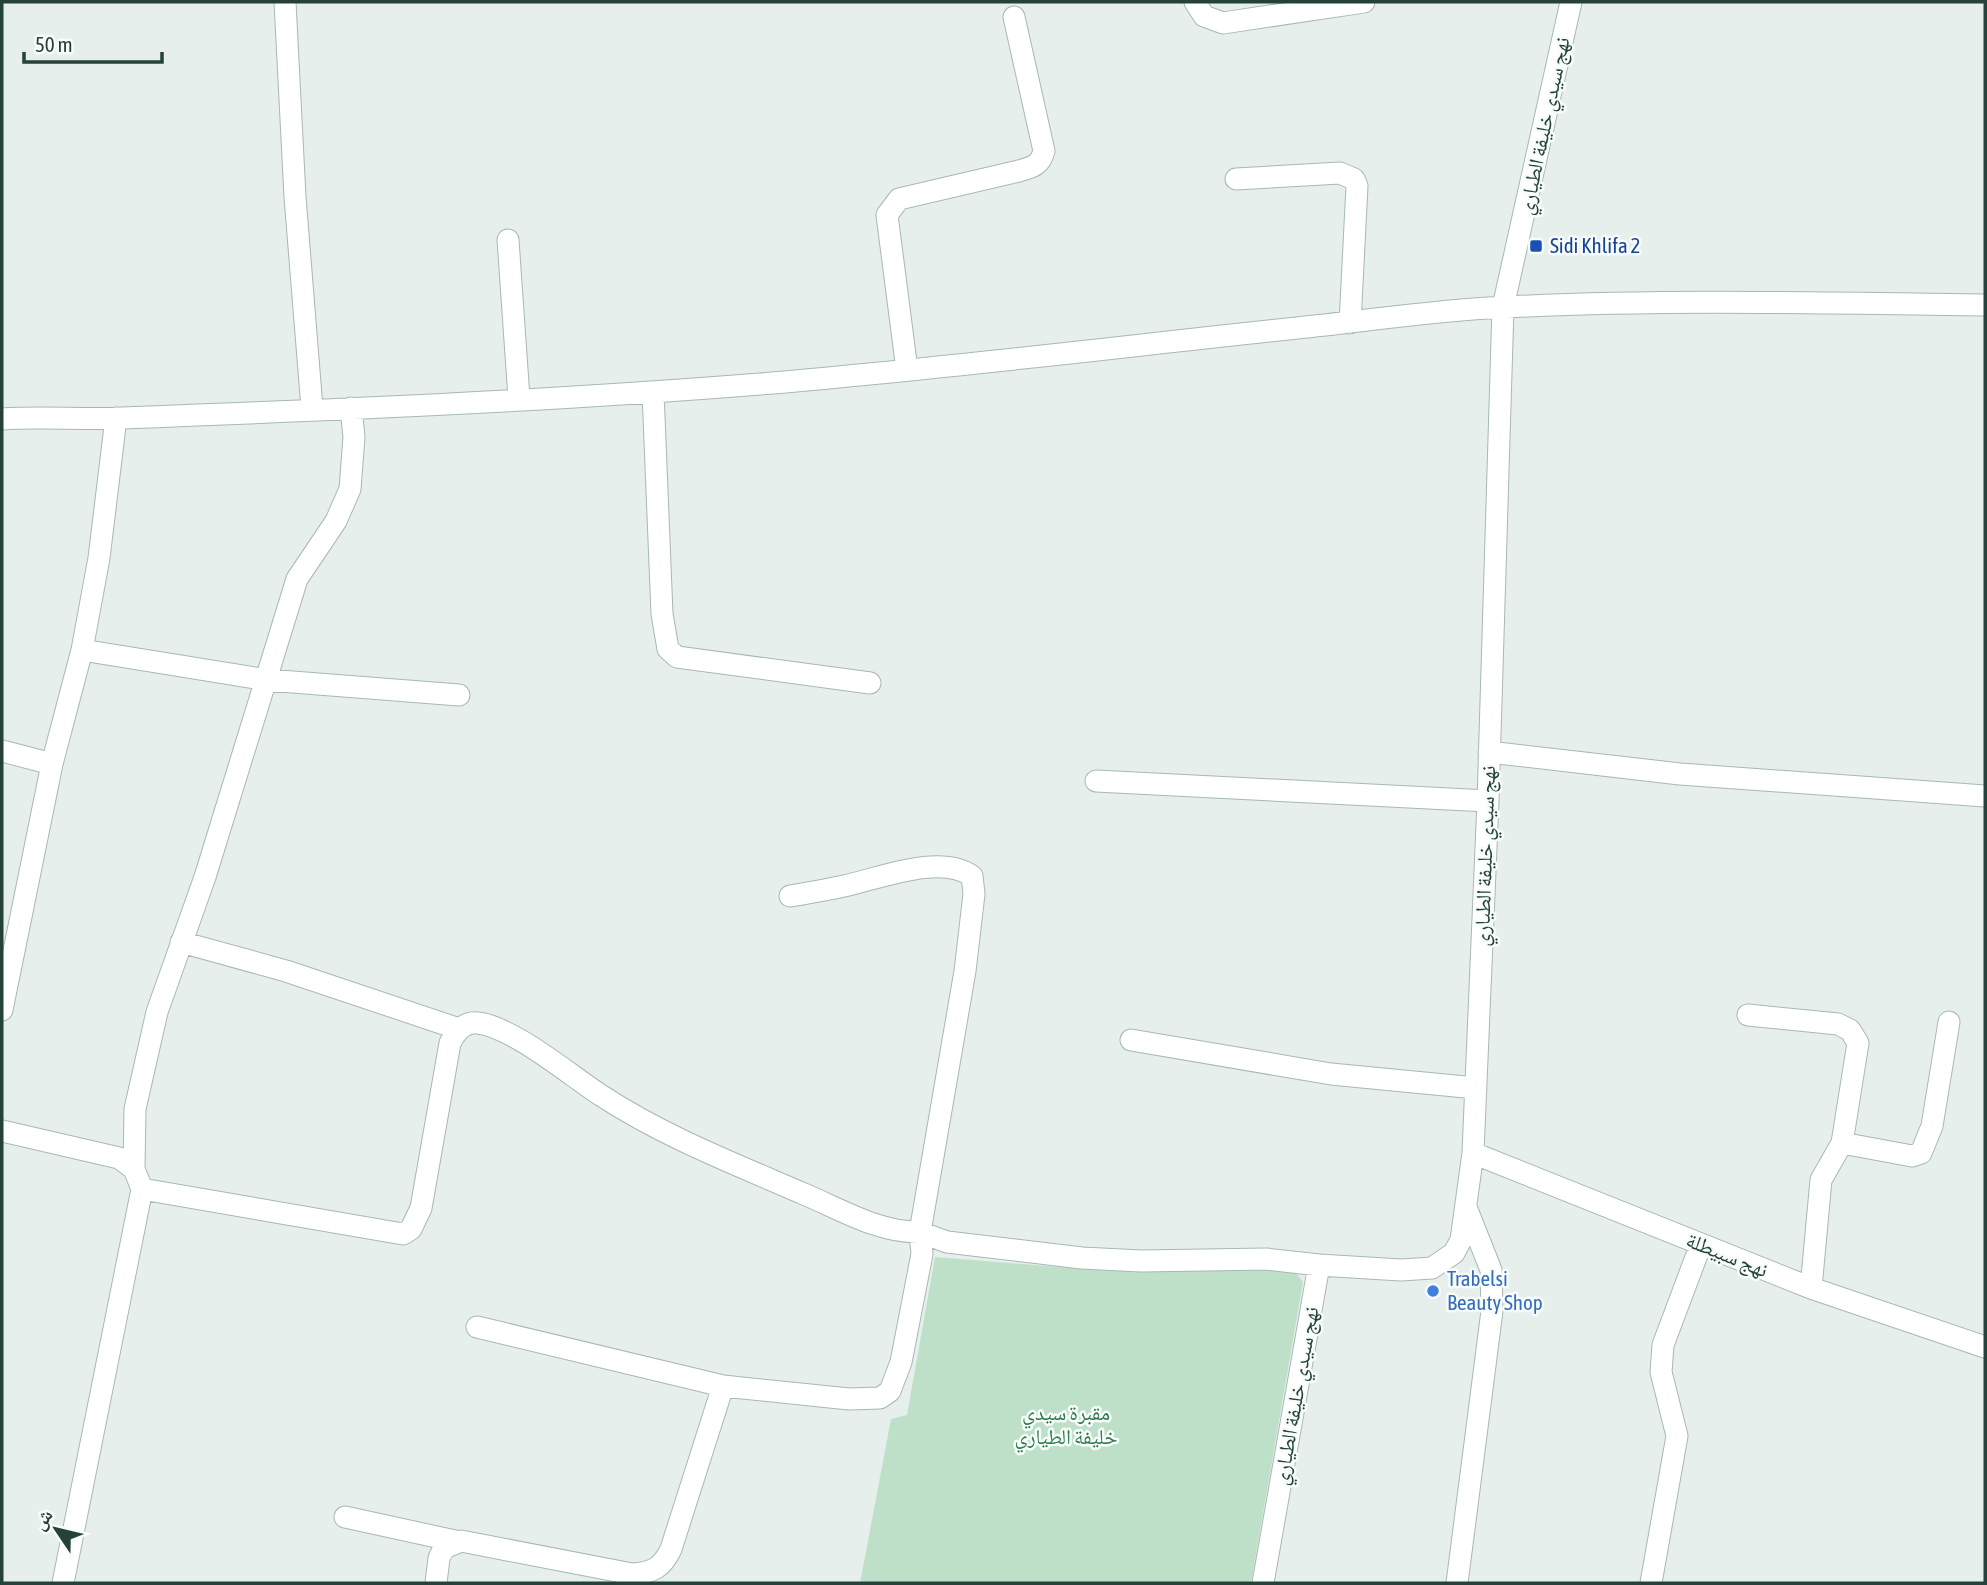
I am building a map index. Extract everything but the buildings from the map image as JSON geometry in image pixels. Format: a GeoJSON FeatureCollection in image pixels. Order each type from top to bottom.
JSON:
{"type":"FeatureCollection","features":[{"type":"Feature","properties":{"kind":"street"},"geometry":{"type":"LineString","coordinates":[[285,2],[295,197],[312,408]]}},
{"type":"Feature","properties":{"kind":"street"},"geometry":{"type":"LineString","coordinates":[[1195,2],[1204,16],[1223,23],[1364,2]]}},
{"type":"Feature","properties":{"kind":"street","name":"نهج سيدي خليفة الطياري"},"geometry":{"type":"LineString","coordinates":[[1263,1583],[1319,1265],[1401,1270],[1432,1268],[1454,1253],[1461,1240],[1473,1153],[1488,801],[1503,307],[1571,2]]}},
{"type":"Feature","properties":{"kind":"street"},"geometry":{"type":"LineString","coordinates":[[907,370],[887,215],[890,208],[899,199],[1036,166],[1042,159],[1044,151],[1014,17]]}},
{"type":"Feature","properties":{"kind":"street"},"geometry":{"type":"LineString","coordinates":[[1236,179],[1340,173],[1353,179],[1357,186],[1350,323]]}},
{"type":"Feature","properties":{"kind":"street"},"geometry":{"type":"LineString","coordinates":[[508,240],[520,398]]}},
{"type":"Feature","properties":{"kind":"street"},"geometry":{"type":"LineString","coordinates":[[2,419],[116,418],[312,408],[429,407],[520,398],[653,392],[1024,360],[1503,307],[1821,303],[1985,305]]}},
{"type":"Feature","properties":{"kind":"street"},"geometry":{"type":"LineString","coordinates":[[653,392],[662,614],[668,649],[677,657],[870,683]]}},
{"type":"Feature","properties":{"kind":"street"},"geometry":{"type":"LineString","coordinates":[[63,1583],[142,1189],[134,1169],[133,1124],[143,1063],[297,579],[336,520],[350,489],[354,437],[351,408]]}},
{"type":"Feature","properties":{"kind":"street"},"geometry":{"type":"LineString","coordinates":[[2,1010],[52,764],[82,650],[99,558],[116,418]]}},
{"type":"Feature","properties":{"kind":"street"},"geometry":{"type":"LineString","coordinates":[[82,650],[267,680],[459,695]]}},
{"type":"Feature","properties":{"kind":"street"},"geometry":{"type":"LineString","coordinates":[[2,751],[52,764]]}},
{"type":"Feature","properties":{"kind":"street"},"geometry":{"type":"LineString","coordinates":[[1489,752],[1680,774],[1985,796]]}},
{"type":"Feature","properties":{"kind":"street"},"geometry":{"type":"LineString","coordinates":[[1096,781],[1488,801]]}},
{"type":"Feature","properties":{"kind":"street"},"geometry":{"type":"LineString","coordinates":[[477,1327],[723,1386],[866,1401],[880,1398],[890,1391],[901,1362],[922,1254],[920,1232],[965,971],[974,894],[972,876],[953,870],[912,869],[790,896]]}},
{"type":"Feature","properties":{"kind":"street"},"geometry":{"type":"LineString","coordinates":[[181,942],[286,971],[459,1029]]}},
{"type":"Feature","properties":{"kind":"street"},"geometry":{"type":"LineString","coordinates":[[1748,1015],[1838,1024],[1854,1034],[1858,1043],[1842,1143],[1821,1180],[1811,1288]]}},
{"type":"Feature","properties":{"kind":"street"},"geometry":{"type":"LineString","coordinates":[[1842,1143],[1912,1156],[1921,1153],[1932,1126],[1949,1022]]}},
{"type":"Feature","properties":{"kind":"street"},"geometry":{"type":"LineString","coordinates":[[142,1189],[403,1234],[411,1229],[421,1208],[450,1044],[459,1029],[469,1023],[491,1027],[532,1049],[603,1097],[669,1135],[859,1218],[907,1232],[920,1232],[947,1242],[1058,1256],[1142,1261],[1266,1259],[1319,1265]]}},
{"type":"Feature","properties":{"kind":"street"},"geometry":{"type":"LineString","coordinates":[[1131,1040],[1331,1073],[1475,1088]]}},
{"type":"Feature","properties":{"kind":"street"},"geometry":{"type":"LineString","coordinates":[[2,1131],[112,1156],[134,1169]]}},
{"type":"Feature","properties":{"kind":"street","name":"نهج سبيطلة"},"geometry":{"type":"LineString","coordinates":[[1473,1153],[1811,1288],[1985,1347]]}},
{"type":"Feature","properties":{"kind":"street"},"geometry":{"type":"LineString","coordinates":[[1457,1583],[1492,1311],[1491,1270],[1466,1208]]}},
{"type":"Feature","properties":{"kind":"street"},"geometry":{"type":"LineString","coordinates":[[1651,1583],[1677,1436],[1661,1372],[1663,1345],[1701,1244]]}},
{"type":"Feature","properties":{"kind":"street"},"geometry":{"type":"LineString","coordinates":[[345,1517],[455,1541],[490,1545],[632,1574],[654,1571],[663,1564],[671,1549],[723,1386]]}},
{"type":"Feature","properties":{"kind":"street"},"geometry":{"type":"LineString","coordinates":[[436,1583],[442,1552],[455,1541]]}},
{"type":"Feature","properties":{"kind":"green space","name":"مقبرة سيدي خليفة الطياري"},"geometry":{"type":"Polygon","coordinates":[[[935,1257],[1109,1271],[1294,1270],[1303,1282],[1251,1583],[860,1583],[891,1419],[907,1415],[935,1257]]]}},
{"type":"Feature","properties":{"kind":"place","name":"Sidi Khlifa 2"},"geometry":{"type":"Point","coordinates":[1536,246]}},
{"type":"Feature","properties":{"kind":"place","name":"Trabelsi Beauty Shop"},"geometry":{"type":"Point","coordinates":[1433,1291]}}]}
